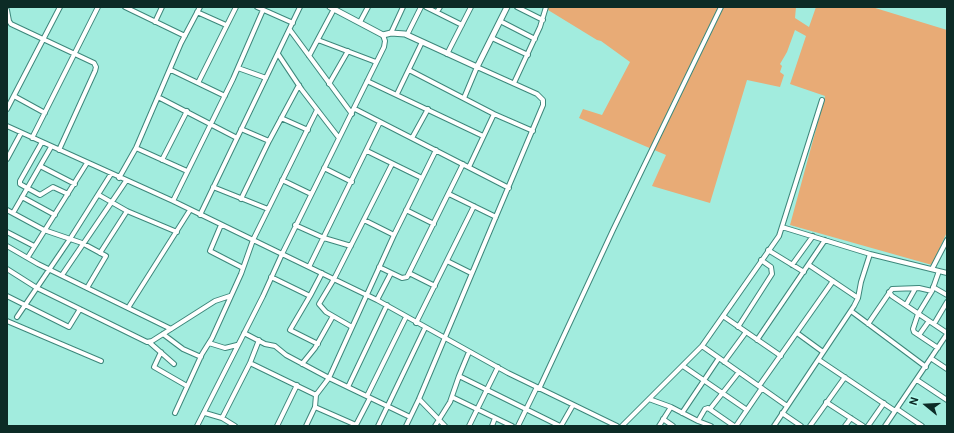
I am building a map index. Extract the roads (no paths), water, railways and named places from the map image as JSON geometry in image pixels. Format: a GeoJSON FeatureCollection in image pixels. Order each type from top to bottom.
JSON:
{"type":"FeatureCollection","features":[{"type":"Feature","properties":{"kind":"main road"},"geometry":{"type":"LineString","coordinates":[[332,8],[383,35],[391,33],[407,35],[478,67],[505,8]]}},
{"type":"Feature","properties":{"kind":"street"},"geometry":{"type":"LineString","coordinates":[[7,109],[60,7]]}},
{"type":"Feature","properties":{"kind":"street"},"geometry":{"type":"LineString","coordinates":[[32,138],[98,7]]}},
{"type":"Feature","properties":{"kind":"street"},"geometry":{"type":"LineString","coordinates":[[155,22],[162,7]]}},
{"type":"Feature","properties":{"kind":"street"},"geometry":{"type":"LineString","coordinates":[[119,178],[136,148],[185,36],[200,7]]}},
{"type":"Feature","properties":{"kind":"street"},"geometry":{"type":"LineString","coordinates":[[198,83],[236,7]]}},
{"type":"Feature","properties":{"kind":"street"},"geometry":{"type":"LineString","coordinates":[[257,7],[293,23]]}},
{"type":"Feature","properties":{"kind":"street"},"geometry":{"type":"LineString","coordinates":[[200,215],[300,7]]}},
{"type":"Feature","properties":{"kind":"street"},"geometry":{"type":"LineString","coordinates":[[360,22],[368,7]]}},
{"type":"Feature","properties":{"kind":"street"},"geometry":{"type":"LineString","coordinates":[[391,33],[403,7]]}},
{"type":"Feature","properties":{"kind":"street"},"geometry":{"type":"LineString","coordinates":[[407,35],[421,7]]}},
{"type":"Feature","properties":{"kind":"street"},"geometry":{"type":"LineString","coordinates":[[426,7],[462,25]]}},
{"type":"Feature","properties":{"kind":"street"},"geometry":{"type":"LineString","coordinates":[[437,12],[440,7]]}},
{"type":"Feature","properties":{"kind":"street"},"geometry":{"type":"LineString","coordinates":[[447,54],[471,7]]}},
{"type":"Feature","properties":{"kind":"street"},"geometry":{"type":"LineString","coordinates":[[516,7],[543,20]]}},
{"type":"Feature","properties":{"kind":"street"},"geometry":{"type":"LineString","coordinates":[[514,83],[543,20],[546,7]]}},
{"type":"Feature","properties":{"kind":"street"},"geometry":{"type":"LineString","coordinates":[[518,426],[538,388],[721,7]]}},
{"type":"Feature","properties":{"kind":"street"},"geometry":{"type":"LineString","coordinates":[[128,8],[185,36]]}},
{"type":"Feature","properties":{"kind":"street"},"geometry":{"type":"LineString","coordinates":[[309,56],[318,40],[332,8]]}},
{"type":"Feature","properties":{"kind":"street"},"geometry":{"type":"LineString","coordinates":[[7,10],[11,24],[94,63],[96,71],[59,150]]}},
{"type":"Feature","properties":{"kind":"street"},"geometry":{"type":"LineString","coordinates":[[173,201],[212,124],[263,10]]}},
{"type":"Feature","properties":{"kind":"street"},"geometry":{"type":"LineString","coordinates":[[197,12],[226,25]]}},
{"type":"Feature","properties":{"kind":"street"},"geometry":{"type":"LineString","coordinates":[[500,21],[535,39]]}},
{"type":"Feature","properties":{"kind":"street"},"geometry":{"type":"LineString","coordinates":[[290,30],[352,114]]}},
{"type":"Feature","properties":{"kind":"street"},"geometry":{"type":"LineString","coordinates":[[197,426],[205,413],[228,361],[238,345],[272,277],[295,226],[355,109],[384,47],[385,41],[383,35]]}},
{"type":"Feature","properties":{"kind":"street"},"geometry":{"type":"LineString","coordinates":[[492,38],[528,55]]}},
{"type":"Feature","properties":{"kind":"street"},"geometry":{"type":"LineString","coordinates":[[318,40],[376,62]]}},
{"type":"Feature","properties":{"kind":"street"},"geometry":{"type":"LineString","coordinates":[[397,94],[422,42]]}},
{"type":"Feature","properties":{"kind":"street"},"geometry":{"type":"LineString","coordinates":[[329,84],[348,51]]}},
{"type":"Feature","properties":{"kind":"street"},"geometry":{"type":"LineString","coordinates":[[278,54],[317,110],[339,138]]}},
{"type":"Feature","properties":{"kind":"street"},"geometry":{"type":"LineString","coordinates":[[406,426],[419,399],[471,273],[509,188],[543,106],[543,100],[537,94],[478,67],[464,98]]}},
{"type":"Feature","properties":{"kind":"street"},"geometry":{"type":"LineString","coordinates":[[238,68],[266,78]]}},
{"type":"Feature","properties":{"kind":"street"},"geometry":{"type":"LineString","coordinates":[[170,70],[225,96]]}},
{"type":"Feature","properties":{"kind":"street"},"geometry":{"type":"LineString","coordinates":[[409,70],[494,114],[533,130]]}},
{"type":"Feature","properties":{"kind":"street"},"geometry":{"type":"LineString","coordinates":[[367,81],[483,136]]}},
{"type":"Feature","properties":{"kind":"street"},"geometry":{"type":"LineString","coordinates":[[241,199],[269,141],[299,85]]}},
{"type":"Feature","properties":{"kind":"street"},"geometry":{"type":"LineString","coordinates":[[14,96],[45,113]]}},
{"type":"Feature","properties":{"kind":"street"},"geometry":{"type":"LineString","coordinates":[[158,97],[237,138]]}},
{"type":"Feature","properties":{"kind":"street"},"geometry":{"type":"LineString","coordinates":[[622,426],[702,346],[768,250],[782,227],[822,100]]}},
{"type":"Feature","properties":{"kind":"street"},"geometry":{"type":"LineString","coordinates":[[355,109],[509,188]]}},
{"type":"Feature","properties":{"kind":"street"},"geometry":{"type":"LineString","coordinates":[[412,138],[428,109]]}},
{"type":"Feature","properties":{"kind":"street"},"geometry":{"type":"LineString","coordinates":[[175,413],[243,268],[253,240],[317,110]]}},
{"type":"Feature","properties":{"kind":"street"},"geometry":{"type":"LineString","coordinates":[[162,160],[187,111]]}},
{"type":"Feature","properties":{"kind":"street"},"geometry":{"type":"LineString","coordinates":[[469,167],[494,114]]}},
{"type":"Feature","properties":{"kind":"street"},"geometry":{"type":"LineString","coordinates":[[281,118],[308,130]]}},
{"type":"Feature","properties":{"kind":"street"},"geometry":{"type":"LineString","coordinates":[[309,267],[352,182],[380,122]]}},
{"type":"Feature","properties":{"kind":"street"},"geometry":{"type":"LineString","coordinates":[[7,126],[119,178],[173,201],[322,273],[366,296],[377,300],[469,352],[538,388],[617,426]]}},
{"type":"Feature","properties":{"kind":"street"},"geometry":{"type":"LineString","coordinates":[[241,129],[269,141]]}},
{"type":"Feature","properties":{"kind":"street"},"geometry":{"type":"LineString","coordinates":[[7,159],[21,133]]}},
{"type":"Feature","properties":{"kind":"street"},"geometry":{"type":"LineString","coordinates":[[42,142],[20,181],[20,184],[27,189],[42,195],[53,187],[68,194]]}},
{"type":"Feature","properties":{"kind":"street"},"geometry":{"type":"LineString","coordinates":[[13,213],[51,146]]}},
{"type":"Feature","properties":{"kind":"street"},"geometry":{"type":"LineString","coordinates":[[7,148],[12,150]]}},
{"type":"Feature","properties":{"kind":"street"},"geometry":{"type":"LineString","coordinates":[[136,148],[187,171]]}},
{"type":"Feature","properties":{"kind":"street"},"geometry":{"type":"LineString","coordinates":[[306,426],[315,407],[316,394],[329,378],[379,266],[436,150]]}},
{"type":"Feature","properties":{"kind":"street"},"geometry":{"type":"LineString","coordinates":[[366,151],[422,178]]}},
{"type":"Feature","properties":{"kind":"street"},"geometry":{"type":"LineString","coordinates":[[28,258],[34,246],[87,163]]}},
{"type":"Feature","properties":{"kind":"street"},"geometry":{"type":"LineString","coordinates":[[352,327],[326,312],[319,304],[334,279],[392,164]]}},
{"type":"Feature","properties":{"kind":"street"},"geometry":{"type":"LineString","coordinates":[[379,266],[404,279],[409,273],[464,164]]}},
{"type":"Feature","properties":{"kind":"street"},"geometry":{"type":"LineString","coordinates":[[40,166],[75,184]]}},
{"type":"Feature","properties":{"kind":"street"},"geometry":{"type":"LineString","coordinates":[[324,168],[352,182]]}},
{"type":"Feature","properties":{"kind":"street"},"geometry":{"type":"LineString","coordinates":[[17,317],[50,270],[111,174]]}},
{"type":"Feature","properties":{"kind":"street"},"geometry":{"type":"LineString","coordinates":[[282,180],[311,194]]}},
{"type":"Feature","properties":{"kind":"street"},"geometry":{"type":"LineString","coordinates":[[62,275],[82,243],[126,181]]}},
{"type":"Feature","properties":{"kind":"street"},"geometry":{"type":"LineString","coordinates":[[213,187],[268,209]]}},
{"type":"Feature","properties":{"kind":"street"},"geometry":{"type":"LineString","coordinates":[[449,194],[496,216]]}},
{"type":"Feature","properties":{"kind":"street"},"geometry":{"type":"LineString","coordinates":[[99,195],[127,211],[177,232]]}},
{"type":"Feature","properties":{"kind":"street"},"geometry":{"type":"LineString","coordinates":[[22,197],[55,215]]}},
{"type":"Feature","properties":{"kind":"street"},"geometry":{"type":"LineString","coordinates":[[416,323],[474,206]]}},
{"type":"Feature","properties":{"kind":"street"},"geometry":{"type":"LineString","coordinates":[[7,210],[44,230],[82,243],[106,256],[87,288]]}},
{"type":"Feature","properties":{"kind":"street"},"geometry":{"type":"LineString","coordinates":[[128,308],[190,210]]}},
{"type":"Feature","properties":{"kind":"street"},"geometry":{"type":"LineString","coordinates":[[406,210],[434,224]]}},
{"type":"Feature","properties":{"kind":"street"},"geometry":{"type":"LineString","coordinates":[[100,253],[127,211]]}},
{"type":"Feature","properties":{"kind":"street"},"geometry":{"type":"LineString","coordinates":[[364,220],[394,235]]}},
{"type":"Feature","properties":{"kind":"street"},"geometry":{"type":"LineString","coordinates":[[221,225],[210,251],[243,268]]}},
{"type":"Feature","properties":{"kind":"street"},"geometry":{"type":"LineString","coordinates":[[295,226],[324,238],[351,246]]}},
{"type":"Feature","properties":{"kind":"street"},"geometry":{"type":"LineString","coordinates":[[782,227],[870,254],[947,273]]}},
{"type":"Feature","properties":{"kind":"street"},"geometry":{"type":"LineString","coordinates":[[7,240],[9,233],[34,246]]}},
{"type":"Feature","properties":{"kind":"street"},"geometry":{"type":"LineString","coordinates":[[792,265],[812,236]]}},
{"type":"Feature","properties":{"kind":"street"},"geometry":{"type":"LineString","coordinates":[[757,340],[825,240]]}},
{"type":"Feature","properties":{"kind":"street"},"geometry":{"type":"LineString","coordinates":[[932,269],[947,240]]}},
{"type":"Feature","properties":{"kind":"street"},"geometry":{"type":"LineString","coordinates":[[7,246],[50,270],[171,328]]}},
{"type":"Feature","properties":{"kind":"street"},"geometry":{"type":"LineString","coordinates":[[768,250],[804,272]]}},
{"type":"Feature","properties":{"kind":"street"},"geometry":{"type":"LineString","coordinates":[[774,426],[851,311],[858,298],[861,282],[870,254]]}},
{"type":"Feature","properties":{"kind":"street"},"geometry":{"type":"LineString","coordinates":[[738,327],[772,274],[771,267],[761,260]]}},
{"type":"Feature","properties":{"kind":"street"},"geometry":{"type":"LineString","coordinates":[[447,261],[471,273]]}},
{"type":"Feature","properties":{"kind":"street"},"geometry":{"type":"LineString","coordinates":[[809,265],[858,298]]}},
{"type":"Feature","properties":{"kind":"street"},"geometry":{"type":"LineString","coordinates":[[7,269],[37,288],[144,341],[149,342],[174,364]]}},
{"type":"Feature","properties":{"kind":"street"},"geometry":{"type":"LineString","coordinates":[[938,348],[913,329],[918,314],[933,289],[939,271]]}},
{"type":"Feature","properties":{"kind":"street"},"geometry":{"type":"LineString","coordinates":[[318,344],[290,330],[322,273]]}},
{"type":"Feature","properties":{"kind":"street"},"geometry":{"type":"LineString","coordinates":[[377,300],[391,273]]}},
{"type":"Feature","properties":{"kind":"street"},"geometry":{"type":"LineString","coordinates":[[409,273],[435,286]]}},
{"type":"Feature","properties":{"kind":"street"},"geometry":{"type":"LineString","coordinates":[[272,277],[310,296]]}},
{"type":"Feature","properties":{"kind":"street"},"geometry":{"type":"LineString","coordinates":[[698,421],[705,409],[710,409],[735,426],[833,281]]}},
{"type":"Feature","properties":{"kind":"street"},"geometry":{"type":"LineString","coordinates":[[906,306],[915,288]]}},
{"type":"Feature","properties":{"kind":"street"},"geometry":{"type":"LineString","coordinates":[[868,324],[892,289],[933,289],[947,295]]}},
{"type":"Feature","properties":{"kind":"street"},"geometry":{"type":"LineString","coordinates":[[885,426],[947,334],[892,296],[890,292]]}},
{"type":"Feature","properties":{"kind":"street"},"geometry":{"type":"LineString","coordinates":[[7,296],[24,306],[69,327],[80,309]]}},
{"type":"Feature","properties":{"kind":"street"},"geometry":{"type":"LineString","coordinates":[[149,342],[214,301],[230,296]]}},
{"type":"Feature","properties":{"kind":"street"},"geometry":{"type":"LineString","coordinates":[[934,324],[947,302]]}},
{"type":"Feature","properties":{"kind":"street"},"geometry":{"type":"LineString","coordinates":[[348,387],[387,305]]}},
{"type":"Feature","properties":{"kind":"street"},"geometry":{"type":"LineString","coordinates":[[851,311],[926,367]]}},
{"type":"Feature","properties":{"kind":"street"},"geometry":{"type":"LineString","coordinates":[[302,364],[318,344],[333,316]]}},
{"type":"Feature","properties":{"kind":"street"},"geometry":{"type":"LineString","coordinates":[[723,316],[781,356]]}},
{"type":"Feature","properties":{"kind":"street"},"geometry":{"type":"LineString","coordinates":[[315,407],[356,425],[406,317]]}},
{"type":"Feature","properties":{"kind":"street"},"geometry":{"type":"LineString","coordinates":[[7,321],[101,362]]}},
{"type":"Feature","properties":{"kind":"street"},"geometry":{"type":"LineString","coordinates":[[919,335],[928,321]]}},
{"type":"Feature","properties":{"kind":"street"},"geometry":{"type":"LineString","coordinates":[[378,426],[425,328]]}},
{"type":"Feature","properties":{"kind":"street"},"geometry":{"type":"LineString","coordinates":[[724,362],[746,332]]}},
{"type":"Feature","properties":{"kind":"street"},"geometry":{"type":"LineString","coordinates":[[244,333],[275,346],[286,355],[302,364],[410,417]]}},
{"type":"Feature","properties":{"kind":"street"},"geometry":{"type":"LineString","coordinates":[[797,333],[823,352]]}},
{"type":"Feature","properties":{"kind":"street"},"geometry":{"type":"LineString","coordinates":[[162,334],[183,349],[201,357]]}},
{"type":"Feature","properties":{"kind":"street"},"geometry":{"type":"LineString","coordinates":[[222,418],[250,363],[259,340]]}},
{"type":"Feature","properties":{"kind":"street"},"geometry":{"type":"LineString","coordinates":[[209,343],[225,348],[238,345]]}},
{"type":"Feature","properties":{"kind":"street"},"geometry":{"type":"LineString","coordinates":[[702,346],[787,406]]}},
{"type":"Feature","properties":{"kind":"street"},"geometry":{"type":"LineString","coordinates":[[160,352],[154,367],[187,386]]}},
{"type":"Feature","properties":{"kind":"street"},"geometry":{"type":"LineString","coordinates":[[435,426],[452,397],[469,352]]}},
{"type":"Feature","properties":{"kind":"street"},"geometry":{"type":"LineString","coordinates":[[682,413],[719,358]]}},
{"type":"Feature","properties":{"kind":"street"},"geometry":{"type":"LineString","coordinates":[[932,358],[947,368]]}},
{"type":"Feature","properties":{"kind":"street"},"geometry":{"type":"LineString","coordinates":[[818,360],[922,426]]}},
{"type":"Feature","properties":{"kind":"street"},"geometry":{"type":"LineString","coordinates":[[250,363],[316,394]]}},
{"type":"Feature","properties":{"kind":"street"},"geometry":{"type":"LineString","coordinates":[[683,366],[747,410]]}},
{"type":"Feature","properties":{"kind":"street"},"geometry":{"type":"LineString","coordinates":[[469,426],[498,367]]}},
{"type":"Feature","properties":{"kind":"street"},"geometry":{"type":"LineString","coordinates":[[710,409],[739,372]]}},
{"type":"Feature","properties":{"kind":"street"},"geometry":{"type":"LineString","coordinates":[[459,376],[560,426],[573,405]]}},
{"type":"Feature","properties":{"kind":"street"},"geometry":{"type":"LineString","coordinates":[[810,426],[845,377]]}},
{"type":"Feature","properties":{"kind":"street"},"geometry":{"type":"LineString","coordinates":[[917,380],[947,400]]}},
{"type":"Feature","properties":{"kind":"street"},"geometry":{"type":"LineString","coordinates":[[277,426],[297,385]]}},
{"type":"Feature","properties":{"kind":"street"},"geometry":{"type":"LineString","coordinates":[[452,397],[512,426]]}},
{"type":"Feature","properties":{"kind":"street"},"geometry":{"type":"LineString","coordinates":[[419,399],[445,426]]}},
{"type":"Feature","properties":{"kind":"street"},"geometry":{"type":"LineString","coordinates":[[649,399],[671,407],[711,426]]}},
{"type":"Feature","properties":{"kind":"street"},"geometry":{"type":"LineString","coordinates":[[826,402],[863,426]]}},
{"type":"Feature","properties":{"kind":"street"},"geometry":{"type":"LineString","coordinates":[[868,426],[884,403]]}},
{"type":"Feature","properties":{"kind":"street"},"geometry":{"type":"LineString","coordinates":[[659,426],[671,407]]}},
{"type":"Feature","properties":{"kind":"street"},"geometry":{"type":"LineString","coordinates":[[205,413],[222,418],[235,426]]}},
{"type":"Feature","properties":{"kind":"street"},"geometry":{"type":"LineString","coordinates":[[782,413],[801,426]]}},
{"type":"Feature","properties":{"kind":"street"},"geometry":{"type":"LineString","coordinates":[[492,426],[495,418]]}},
{"type":"Feature","properties":{"kind":"street"},"geometry":{"type":"LineString","coordinates":[[845,426],[851,418]]}},
{"type":"Feature","properties":{"kind":"street"},"geometry":{"type":"LineString","coordinates":[[663,419],[674,426]]}}]}
